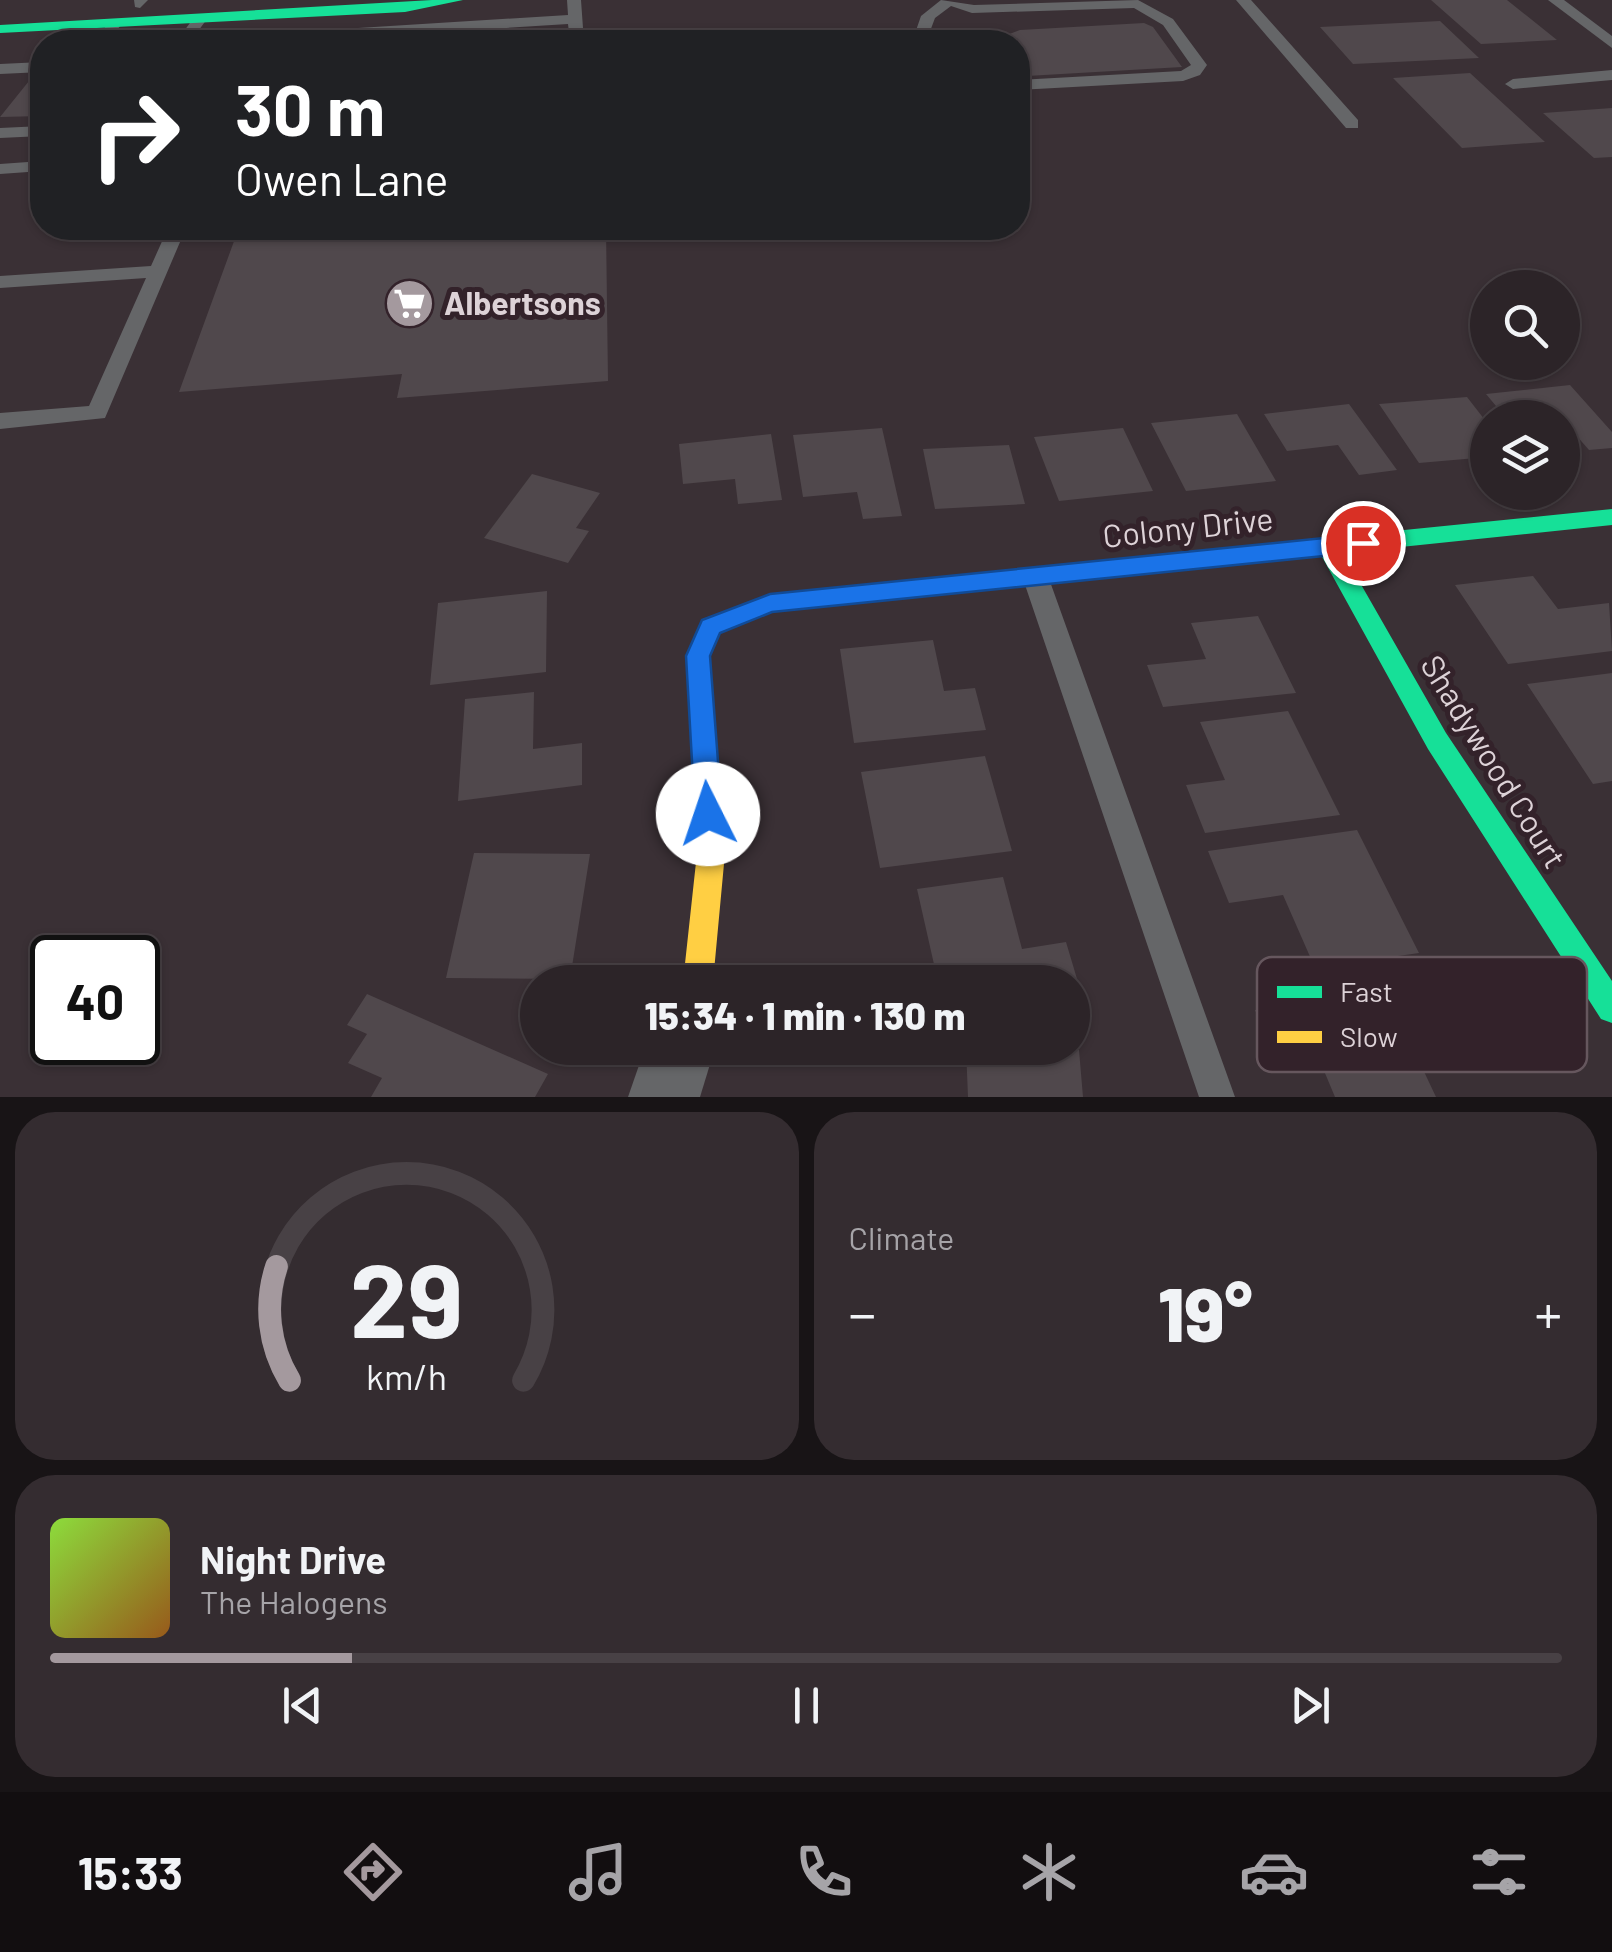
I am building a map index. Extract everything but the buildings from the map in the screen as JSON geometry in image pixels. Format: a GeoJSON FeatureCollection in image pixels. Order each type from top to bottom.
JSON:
{"type":"FeatureCollection","features":[{"type":"Feature","properties":{"kind":"street"},"geometry":{"type":"LineString","coordinates":[[0,12],[226,0]]}},
{"type":"Feature","properties":{"kind":"street"},"geometry":{"type":"LineString","coordinates":[[128,30],[200,19],[446,2]]}},
{"type":"Feature","properties":{"kind":"street"},"geometry":{"type":"LineString","coordinates":[[0,30],[47,12],[100,30]]}},
{"type":"Feature","properties":{"kind":"street"},"geometry":{"type":"LineString","coordinates":[[0,68],[30,32]]}},
{"type":"Feature","properties":{"kind":"street","name":"Colony Drive"},"geometry":{"type":"LineString","coordinates":[[700,965],[711,853],[698,656],[711,626],[770,603],[1612,517]]}},
{"type":"Feature","properties":{"kind":"street","name":"Shadywood Court"},"geometry":{"type":"LineString","coordinates":[[1328,546],[1437,741],[1579,957]]}},
{"type":"Feature","properties":{"kind":"street","name":"Shadywood Court"},"geometry":{"type":"LineString","coordinates":[[1587,970],[1612,1008]]}},
{"type":"Feature","properties":{"kind":"street"},"geometry":{"type":"LineString","coordinates":[[664,1097],[674,1065]]}},
{"type":"Feature","properties":{"kind":"lane"},"geometry":{"type":"LineString","coordinates":[[574,0],[576,30]]}},
{"type":"Feature","properties":{"kind":"lane"},"geometry":{"type":"LineString","coordinates":[[1243,0],[1352,124]]}},
{"type":"Feature","properties":{"kind":"lane"},"geometry":{"type":"LineString","coordinates":[[1556,0],[1612,43]]}},
{"type":"Feature","properties":{"kind":"lane"},"geometry":{"type":"LineString","coordinates":[[923,30],[928,16],[948,1],[972,9],[1136,2],[1168,22],[1199,65],[1194,72],[1030,84]]}},
{"type":"Feature","properties":{"kind":"lane"},"geometry":{"type":"LineString","coordinates":[[432,30],[446,2]]}},
{"type":"Feature","properties":{"kind":"lane"},"geometry":{"type":"LineString","coordinates":[[473,30],[576,18]]}},
{"type":"Feature","properties":{"kind":"lane"},"geometry":{"type":"LineString","coordinates":[[192,30],[200,19]]}},
{"type":"Feature","properties":{"kind":"lane"},"geometry":{"type":"LineString","coordinates":[[0,68],[30,68]]}},
{"type":"Feature","properties":{"kind":"lane"},"geometry":{"type":"LineString","coordinates":[[1513,84],[1612,75]]}},
{"type":"Feature","properties":{"kind":"lane"},"geometry":{"type":"LineString","coordinates":[[0,133],[30,132]]}},
{"type":"Feature","properties":{"kind":"lane"},"geometry":{"type":"LineString","coordinates":[[0,169],[30,167]]}},
{"type":"Feature","properties":{"kind":"lane"},"geometry":{"type":"LineString","coordinates":[[0,421],[97,412],[171,240]]}},
{"type":"Feature","properties":{"kind":"lane"},"geometry":{"type":"LineString","coordinates":[[0,282],[157,272]]}},
{"type":"Feature","properties":{"kind":"lane"},"geometry":{"type":"LineString","coordinates":[[1036,576],[1217,1097]]}},
{"type":"Feature","properties":{"kind":"traffic: fast"},"geometry":{"type":"LineString","coordinates":[[0,29],[405,8],[457,0]]}},
{"type":"Feature","properties":{"kind":"traffic: fast"},"geometry":{"type":"LineString","coordinates":[[940,586],[1612,517]]}},
{"type":"Feature","properties":{"kind":"traffic: fast"},"geometry":{"type":"LineString","coordinates":[[1328,547],[1437,741],[1579,957]]}},
{"type":"Feature","properties":{"kind":"traffic: fast"},"geometry":{"type":"LineString","coordinates":[[1587,970],[1612,1008]]}},
{"type":"Feature","properties":{"kind":"traffic: slow"},"geometry":{"type":"LineString","coordinates":[[700,965],[711,853],[698,656],[711,626],[770,603],[940,586]]}},
{"type":"Feature","properties":{"kind":"place","name":"Albertsons"},"geometry":{"type":"Point","coordinates":[409,304]}},
{"type":"Feature","properties":{"kind":"route"},"geometry":{"type":"LineString","coordinates":[[708,814],[698,656],[711,626],[770,603],[1363,543]]}}]}
